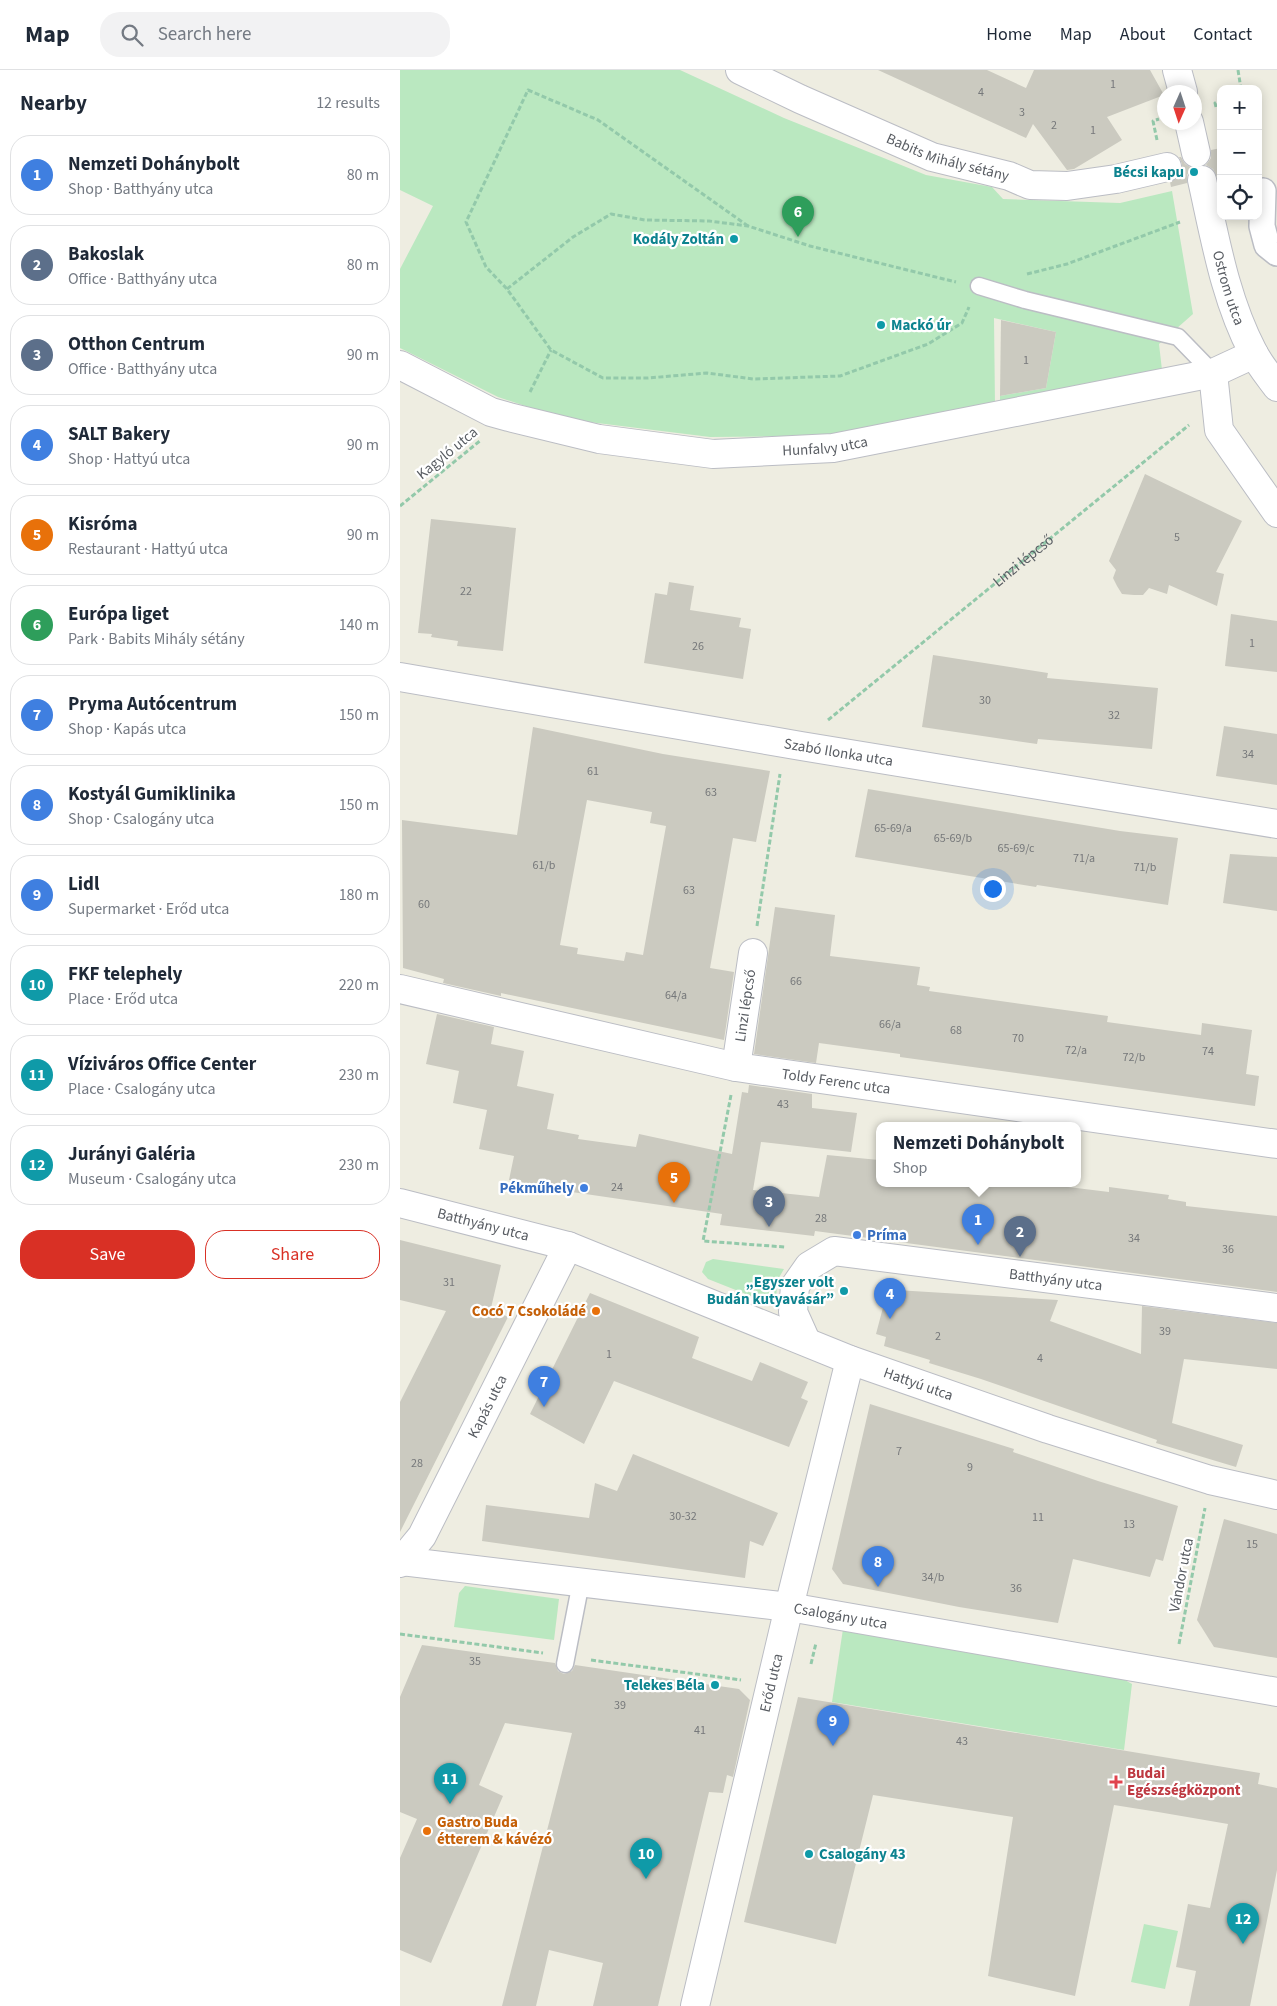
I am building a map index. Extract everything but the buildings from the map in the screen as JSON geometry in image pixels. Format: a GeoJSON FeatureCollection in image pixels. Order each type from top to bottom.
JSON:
{"type":"FeatureCollection","features":[{"type":"Feature","properties":{"kind":"street","name":"Babits Mihály sétány"},"geometry":{"type":"LineString","coordinates":[[740,70],[800,99],[932,156],[1009,176],[1030,185],[1067,186],[1116,179],[1162,157]]}},
{"type":"Feature","properties":{"kind":"street"},"geometry":{"type":"LineString","coordinates":[[1178,70],[1181,85]]}},
{"type":"Feature","properties":{"kind":"street"},"geometry":{"type":"LineString","coordinates":[[1191,130],[1196,154]]}},
{"type":"Feature","properties":{"kind":"street","name":"Ostrom utca"},"geometry":{"type":"LineString","coordinates":[[1202,180],[1230,298],[1254,354],[1277,387]]}},
{"type":"Feature","properties":{"kind":"street"},"geometry":{"type":"LineString","coordinates":[[1263,191],[1262,226],[1267,245],[1277,253]]}},
{"type":"Feature","properties":{"kind":"street","name":"Hunfalvy utca"},"geometry":{"type":"LineString","coordinates":[[400,365],[491,412],[509,418],[600,439],[713,454],[833,448],[1213,373],[1254,354]]}},
{"type":"Feature","properties":{"kind":"street"},"geometry":{"type":"LineString","coordinates":[[1213,373],[1219,430],[1277,513]]}},
{"type":"Feature","properties":{"kind":"street","name":"Szabó Ilonka utca"},"geometry":{"type":"LineString","coordinates":[[400,677],[801,746],[1277,824]]}},
{"type":"Feature","properties":{"kind":"street","name":"Linzi lépcső"},"geometry":{"type":"LineString","coordinates":[[736,1067],[753,954]]}},
{"type":"Feature","properties":{"kind":"street","name":"Toldy Ferenc utca"},"geometry":{"type":"LineString","coordinates":[[400,988],[736,1067],[1277,1144]]}},
{"type":"Feature","properties":{"kind":"street","name":"Batthyány utca"},"geometry":{"type":"LineString","coordinates":[[400,1203],[568,1246]]}},
{"type":"Feature","properties":{"kind":"street","name":"Hattyú utca"},"geometry":{"type":"LineString","coordinates":[[568,1246],[850,1360],[1048,1429],[1210,1480],[1277,1495]]}},
{"type":"Feature","properties":{"kind":"street","name":"Kapás utca"},"geometry":{"type":"LineString","coordinates":[[401,1562],[422,1536],[568,1246]]}},
{"type":"Feature","properties":{"kind":"street","name":"Batthyány utca"},"geometry":{"type":"LineString","coordinates":[[806,1342],[793,1312],[796,1286],[809,1266],[834,1251],[1277,1308]]}},
{"type":"Feature","properties":{"kind":"street","name":"Erőd utca"},"geometry":{"type":"LineString","coordinates":[[695,2006],[789,1607],[850,1360]]}},
{"type":"Feature","properties":{"kind":"street","name":"Csalogány utca"},"geometry":{"type":"LineString","coordinates":[[401,1562],[789,1607],[1277,1692]]}},
{"type":"Feature","properties":{"kind":"lane"},"geometry":{"type":"LineString","coordinates":[[979,286],[1025,300],[1178,337],[1213,373]]}},
{"type":"Feature","properties":{"kind":"lane"},"geometry":{"type":"LineString","coordinates":[[565,1664],[581,1582]]}},
{"type":"Feature","properties":{"kind":"path"},"geometry":{"type":"LineString","coordinates":[[1238,70],[1240,85]]}},
{"type":"Feature","properties":{"kind":"path"},"geometry":{"type":"LineString","coordinates":[[507,290],[573,237],[611,214],[645,220],[709,221],[748,226],[810,246],[936,278],[979,286],[962,323],[928,344],[840,376],[753,379],[707,373],[648,378],[603,378],[551,350],[507,290],[486,267],[466,222],[528,90],[598,120],[748,226]]}},
{"type":"Feature","properties":{"kind":"path"},"geometry":{"type":"LineString","coordinates":[[1157,120],[1152,121],[1162,157]]}},
{"type":"Feature","properties":{"kind":"path"},"geometry":{"type":"LineString","coordinates":[[1023,275],[1066,264],[1209,212]]}},
{"type":"Feature","properties":{"kind":"path","name":"Kagyló utca"},"geometry":{"type":"LineString","coordinates":[[400,506],[509,418],[526,400],[551,350]]}},
{"type":"Feature","properties":{"kind":"path","name":"Linzi lépcső"},"geometry":{"type":"LineString","coordinates":[[822,726],[1190,424]]}},
{"type":"Feature","properties":{"kind":"path","name":"Linzi lépcső"},"geometry":{"type":"LineString","coordinates":[[753,954],[781,768]]}},
{"type":"Feature","properties":{"kind":"path"},"geometry":{"type":"LineString","coordinates":[[736,1067],[703,1241],[787,1248]]}},
{"type":"Feature","properties":{"kind":"path","name":"Vándor utca"},"geometry":{"type":"LineString","coordinates":[[1174,1674],[1210,1480]]}},
{"type":"Feature","properties":{"kind":"green space"},"geometry":{"type":"Polygon","coordinates":[[[400,70],[680,70],[784,118],[926,175],[992,187],[1003,199],[1120,203],[1172,191],[1193,314],[1159,344],[1162,370],[1000,403],[1000,396],[1046,388],[1056,332],[994,318],[995,406],[829,436],[710,437],[565,419],[498,397],[400,348],[400,269],[433,206],[400,190],[400,70]]]}},
{"type":"Feature","properties":{"kind":"green space"},"geometry":{"type":"Polygon","coordinates":[[[713,1259],[784,1269],[777,1281],[776,1306],[708,1279],[702,1272],[706,1262],[713,1259]]]}},
{"type":"Feature","properties":{"kind":"green space"},"geometry":{"type":"Polygon","coordinates":[[[465,1586],[559,1599],[554,1640],[454,1627],[459,1593],[465,1586]]]}},
{"type":"Feature","properties":{"kind":"green space"},"geometry":{"type":"Polygon","coordinates":[[[843,1629],[1123,1679],[1132,1684],[1124,1750],[832,1702],[843,1629]]]}},
{"type":"Feature","properties":{"kind":"green space"},"geometry":{"type":"Polygon","coordinates":[[[1144,1924],[1178,1931],[1165,1989],[1131,1982],[1144,1924]]]}},
{"type":"Feature","properties":{"kind":"place","name":"Bécsi kapu"},"geometry":{"type":"Point","coordinates":[1194,172]}},
{"type":"Feature","properties":{"kind":"place","name":"Európa liget"},"geometry":{"type":"Point","coordinates":[798,237]}},
{"type":"Feature","properties":{"kind":"place","name":"Kodály Zoltán"},"geometry":{"type":"Point","coordinates":[734,239]}},
{"type":"Feature","properties":{"kind":"place","name":"Mackó úr"},"geometry":{"type":"Point","coordinates":[881,325]}},
{"type":"Feature","properties":{"kind":"place","name":"Pékműhely"},"geometry":{"type":"Point","coordinates":[584,1188]}},
{"type":"Feature","properties":{"kind":"place","name":"Kisróma"},"geometry":{"type":"Point","coordinates":[674,1203]}},
{"type":"Feature","properties":{"kind":"place","name":"Otthon Centrum"},"geometry":{"type":"Point","coordinates":[769,1227]}},
{"type":"Feature","properties":{"kind":"place","name":"Príma"},"geometry":{"type":"Point","coordinates":[857,1235]}},
{"type":"Feature","properties":{"kind":"place","name":"Nemzeti Dohánybolt"},"geometry":{"type":"Point","coordinates":[978,1245]}},
{"type":"Feature","properties":{"kind":"place","name":"Bakoslak"},"geometry":{"type":"Point","coordinates":[1020,1257]}},
{"type":"Feature","properties":{"kind":"place","name":"„Egyszer volt Budán kutyavásár”"},"geometry":{"type":"Point","coordinates":[844,1291]}},
{"type":"Feature","properties":{"kind":"place","name":"Cocó 7 Csokoládé"},"geometry":{"type":"Point","coordinates":[596,1311]}},
{"type":"Feature","properties":{"kind":"place","name":"SALT Bakery"},"geometry":{"type":"Point","coordinates":[890,1319]}},
{"type":"Feature","properties":{"kind":"place","name":"Pryma Autócentrum"},"geometry":{"type":"Point","coordinates":[544,1407]}},
{"type":"Feature","properties":{"kind":"place","name":"Kostyál Gumiklinika"},"geometry":{"type":"Point","coordinates":[878,1587]}},
{"type":"Feature","properties":{"kind":"place","name":"Telekes Béla"},"geometry":{"type":"Point","coordinates":[715,1685]}},
{"type":"Feature","properties":{"kind":"place","name":"Lidl"},"geometry":{"type":"Point","coordinates":[833,1746]}},
{"type":"Feature","properties":{"kind":"place","name":"Budai Egészségközpont"},"geometry":{"type":"Point","coordinates":[1116,1782]}},
{"type":"Feature","properties":{"kind":"place","name":"Víziváros Office Center"},"geometry":{"type":"Point","coordinates":[450,1804]}},
{"type":"Feature","properties":{"kind":"place","name":"Gastro Buda étterem & kávézó"},"geometry":{"type":"Point","coordinates":[427,1831]}},
{"type":"Feature","properties":{"kind":"place","name":"Csalogány 43"},"geometry":{"type":"Point","coordinates":[809,1854]}},
{"type":"Feature","properties":{"kind":"place","name":"FKF telephely"},"geometry":{"type":"Point","coordinates":[646,1879]}},
{"type":"Feature","properties":{"kind":"place","name":"Jurányi Galéria"},"geometry":{"type":"Point","coordinates":[1243,1944]}}]}
